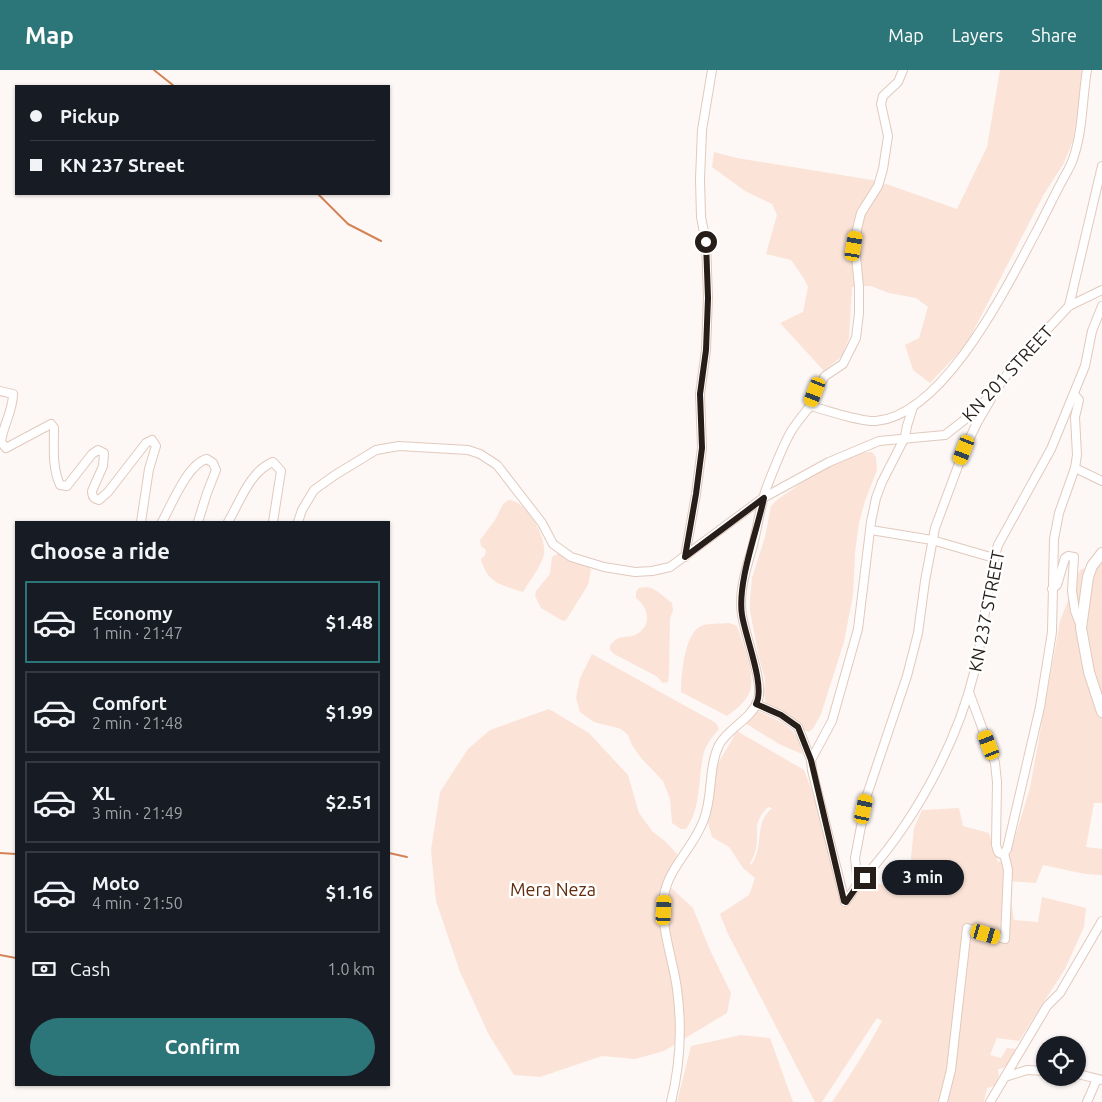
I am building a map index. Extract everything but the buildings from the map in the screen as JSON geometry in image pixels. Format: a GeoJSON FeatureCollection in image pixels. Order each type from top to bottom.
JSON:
{"type":"FeatureCollection","features":[{"type":"Feature","properties":{"kind":"main road"},"geometry":{"type":"LineString","coordinates":[[1102,553],[1092,566],[1088,576],[1081,628],[1089,672],[1102,712]]}},
{"type":"Feature","properties":{"kind":"street"},"geometry":{"type":"LineString","coordinates":[[685,557],[702,448],[700,394],[706,350],[708,298],[706,242],[701,217],[700,180],[702,130],[712,70]]}},
{"type":"Feature","properties":{"kind":"street"},"geometry":{"type":"LineString","coordinates":[[672,1102],[677,1078],[678,992],[673,963],[665,935],[664,896],[667,884],[705,819],[711,791],[714,761],[719,746],[751,712],[758,699],[758,683],[742,614],[742,588],[764,498],[791,432],[810,406],[815,392],[825,376],[843,364],[856,338],[859,313],[859,287],[854,246],[861,213],[878,186],[883,169],[888,136],[881,104],[883,96],[898,82],[903,70]]}},
{"type":"Feature","properties":{"kind":"street"},"geometry":{"type":"LineString","coordinates":[[810,406],[875,421],[893,416],[913,406],[952,371],[972,344],[1005,290],[1072,160],[1079,132],[1087,70]]}},
{"type":"Feature","properties":{"kind":"street"},"geometry":{"type":"LineString","coordinates":[[1069,306],[1102,171]]}},
{"type":"Feature","properties":{"kind":"street","name":"KN 201 STREET"},"geometry":{"type":"LineString","coordinates":[[298,521],[302,510],[314,490],[376,450],[399,446],[468,450],[480,454],[497,465],[542,522],[553,544],[571,557],[604,567],[635,572],[670,567],[764,498],[829,462],[879,441],[905,437],[944,435],[972,414],[994,392],[1015,364],[1069,306],[1102,290]]}},
{"type":"Feature","properties":{"kind":"street","name":"KN 237 STREET"},"geometry":{"type":"LineString","coordinates":[[811,760],[843,900],[846,902],[898,834],[926,791],[961,719],[983,632],[994,558],[1009,523],[1028,494],[1051,448],[1085,366],[1092,331],[1102,306]]}},
{"type":"Feature","properties":{"kind":"street"},"geometry":{"type":"LineString","coordinates":[[0,391],[13,394],[13,402],[1,442],[6,448],[51,424],[54,428],[54,464],[60,485],[67,486],[92,454],[98,450],[104,453],[103,466],[92,491],[94,499],[98,500],[108,492],[146,444],[152,440],[156,446],[149,469],[140,521]]}},
{"type":"Feature","properties":{"kind":"street"},"geometry":{"type":"LineString","coordinates":[[858,885],[855,858],[867,795],[907,676],[918,633],[932,540],[964,450],[994,392]]}},
{"type":"Feature","properties":{"kind":"street"},"geometry":{"type":"LineString","coordinates":[[943,1102],[951,1070],[967,928],[1005,939],[1008,870],[1004,854],[1007,849],[1040,707],[1052,632],[1052,588],[1056,526],[1075,468],[1077,455],[1075,417],[1079,400],[1074,394]]}},
{"type":"Feature","properties":{"kind":"street"},"geometry":{"type":"LineString","coordinates":[[811,760],[832,721],[858,629],[870,530],[876,498],[905,437],[913,406]]}},
{"type":"Feature","properties":{"kind":"street"},"geometry":{"type":"LineString","coordinates":[[163,521],[192,468],[201,460],[207,459],[213,463],[216,470],[198,521]]}},
{"type":"Feature","properties":{"kind":"street"},"geometry":{"type":"LineString","coordinates":[[229,521],[251,481],[264,465],[273,462],[282,471],[273,521]]}},
{"type":"Feature","properties":{"kind":"street"},"geometry":{"type":"LineString","coordinates":[[1075,468],[1102,481]]}},
{"type":"Feature","properties":{"kind":"street"},"geometry":{"type":"LineString","coordinates":[[870,530],[932,540],[994,558]]}},
{"type":"Feature","properties":{"kind":"street"},"geometry":{"type":"LineString","coordinates":[[1052,588],[1058,581],[1065,558],[1068,556],[1074,557],[1072,591],[1075,611],[1081,628]]}},
{"type":"Feature","properties":{"kind":"street"},"geometry":{"type":"LineString","coordinates":[[969,692],[995,763],[997,782],[996,845],[998,852],[1004,854]]}},
{"type":"Feature","properties":{"kind":"street"},"geometry":{"type":"LineString","coordinates":[[756,704],[781,715],[798,727],[811,760]]}},
{"type":"Feature","properties":{"kind":"street"},"geometry":{"type":"LineString","coordinates":[[990,1102],[1047,1006],[1060,993],[1100,930],[1102,920]]}},
{"type":"Feature","properties":{"kind":"street"},"geometry":{"type":"LineString","coordinates":[[1005,1077],[1026,1070],[1036,1071]]}},
{"type":"Feature","properties":{"kind":"street"},"geometry":{"type":"LineString","coordinates":[[1086,1076],[1100,1080],[1087,1102]]}},
{"type":"Feature","properties":{"kind":"green space"},"geometry":{"type":"Polygon","coordinates":[[[1000,70],[1084,70],[1084,75],[1073,140],[1064,163],[1044,194],[966,345],[930,383],[913,370],[905,345],[919,338],[928,307],[916,298],[889,293],[871,286],[852,287],[849,338],[842,356],[824,371],[780,323],[803,312],[808,287],[791,260],[766,254],[777,215],[772,204],[745,191],[712,167],[714,152],[737,158],[878,181],[957,209],[987,147],[1000,70]]]}},
{"type":"Feature","properties":{"kind":"green space"},"geometry":{"type":"Polygon","coordinates":[[[872,452],[876,457],[877,470],[859,523],[855,552],[853,595],[844,642],[821,714],[809,732],[803,730],[766,704],[764,694],[765,679],[750,611],[752,578],[765,537],[771,506],[797,486],[835,463],[861,453],[872,452]]]}},
{"type":"Feature","properties":{"kind":"green space"},"geometry":{"type":"Polygon","coordinates":[[[509,500],[516,502],[529,513],[539,530],[544,548],[544,555],[540,564],[523,592],[496,582],[487,573],[481,559],[485,555],[486,550],[481,546],[480,540],[495,520],[503,504],[509,500]]]}},
{"type":"Feature","properties":{"kind":"green space"},"geometry":{"type":"Polygon","coordinates":[[[559,553],[582,561],[591,570],[588,585],[566,620],[563,621],[541,608],[535,596],[536,591],[550,574],[552,557],[559,553]]]}},
{"type":"Feature","properties":{"kind":"green space"},"geometry":{"type":"Polygon","coordinates":[[[1102,562],[1102,803],[1094,803],[1086,847],[1102,849],[1102,875],[1085,874],[1043,865],[1036,883],[1008,881],[1014,920],[1038,922],[1042,897],[1086,908],[1084,927],[1065,969],[1019,1041],[997,1038],[990,1055],[1001,1058],[1007,1048],[1017,1049],[1008,1065],[998,1069],[999,1076],[995,1086],[987,1088],[984,1102],[832,1102],[882,1021],[877,1018],[822,1102],[815,1102],[727,932],[720,914],[749,895],[755,878],[743,868],[729,847],[712,837],[708,823],[712,807],[716,767],[737,731],[804,770],[823,821],[841,904],[847,907],[856,892],[867,881],[907,891],[913,881],[911,858],[914,828],[922,810],[959,808],[963,826],[989,833],[998,862],[1009,857],[1030,788],[1060,621],[1080,570],[1102,562]],[[768,807],[759,819],[757,845],[750,863],[751,865],[758,850],[763,821],[766,814],[772,808],[768,807]]]}},
{"type":"Feature","properties":{"kind":"green space"},"geometry":{"type":"Polygon","coordinates":[[[646,587],[657,591],[672,603],[668,682],[663,683],[656,676],[614,654],[610,650],[610,646],[616,639],[635,635],[645,627],[647,622],[646,612],[636,598],[636,592],[639,588],[646,587]]]}},
{"type":"Feature","properties":{"kind":"green space"},"geometry":{"type":"Polygon","coordinates":[[[729,623],[737,626],[748,658],[751,684],[746,699],[727,716],[681,692],[687,646],[695,630],[704,625],[729,623]]]}},
{"type":"Feature","properties":{"kind":"green space"},"geometry":{"type":"Polygon","coordinates":[[[592,654],[716,723],[719,729],[704,752],[697,803],[686,829],[681,829],[672,823],[670,799],[663,781],[641,758],[628,735],[621,729],[594,722],[580,712],[576,698],[580,678],[592,654]]]}},
{"type":"Feature","properties":{"kind":"green space","name":"Mera Neza"},"geometry":{"type":"Polygon","coordinates":[[[549,709],[589,733],[628,775],[639,813],[653,832],[677,854],[667,884],[693,908],[710,950],[731,993],[727,1013],[664,1051],[635,1059],[602,1056],[540,1077],[514,1075],[489,1035],[460,972],[436,901],[431,850],[440,792],[468,749],[490,730],[549,709]]]}},
{"type":"Feature","properties":{"kind":"green space"},"geometry":{"type":"Polygon","coordinates":[[[758,711],[787,726],[800,744],[802,754],[779,744],[745,723],[758,711]]]}},
{"type":"Feature","properties":{"kind":"green space"},"geometry":{"type":"Polygon","coordinates":[[[741,1035],[770,1038],[793,1102],[677,1102],[691,1046],[741,1035]]]}},
{"type":"Feature","properties":{"kind":"waterway"},"geometry":{"type":"LineString","coordinates":[[154,70],[173,85]]}},
{"type":"Feature","properties":{"kind":"waterway"},"geometry":{"type":"LineString","coordinates":[[319,195],[348,224],[381,241]]}},
{"type":"Feature","properties":{"kind":"waterway"},"geometry":{"type":"LineString","coordinates":[[0,853],[15,854]]}},
{"type":"Feature","properties":{"kind":"waterway"},"geometry":{"type":"LineString","coordinates":[[390,853],[407,857]]}},
{"type":"Feature","properties":{"kind":"waterway"},"geometry":{"type":"LineString","coordinates":[[0,955],[15,958]]}},
{"type":"Feature","properties":{"kind":"route"},"geometry":{"type":"LineString","coordinates":[[706,242],[708,298],[706,350],[700,394],[702,448],[685,557],[764,498],[742,588],[742,614],[758,683],[758,699],[756,704],[781,715],[798,727],[811,760],[844,901],[846,902],[865,878]]}}]}
